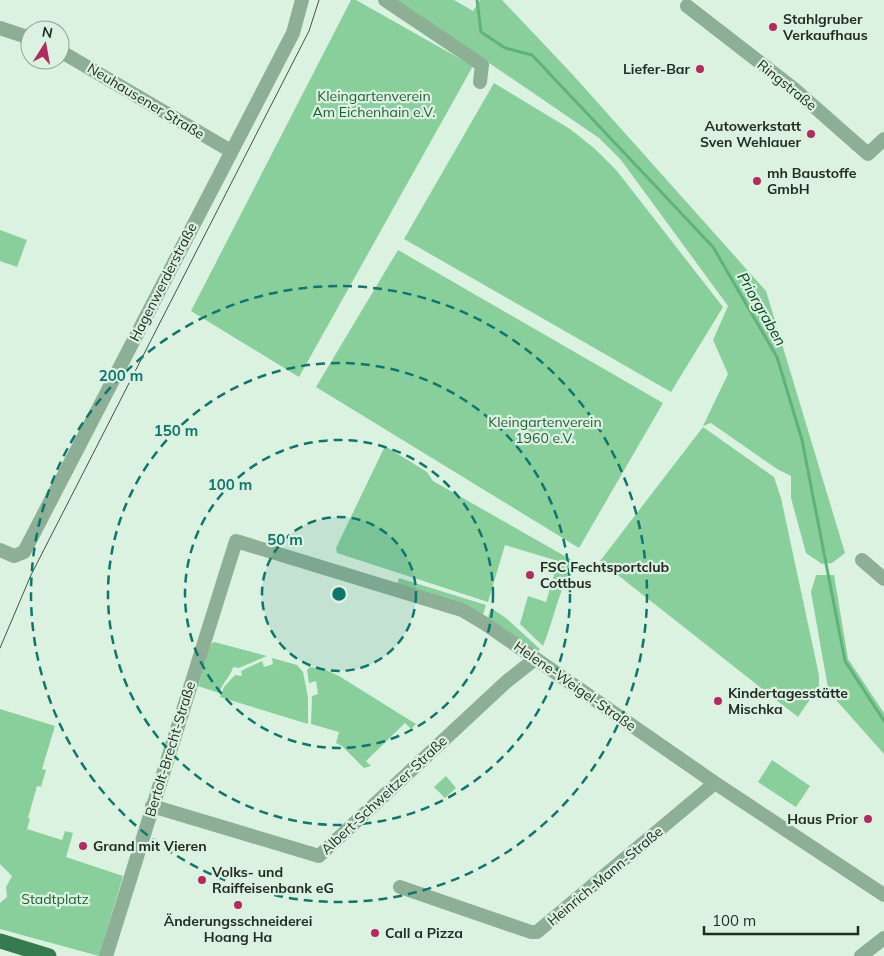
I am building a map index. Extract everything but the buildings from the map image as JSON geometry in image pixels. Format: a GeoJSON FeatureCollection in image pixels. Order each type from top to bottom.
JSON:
{"type":"FeatureCollection","features":[{"type":"Feature","properties":{"kind":"main road"},"geometry":{"type":"LineString","coordinates":[[0,941],[48,956]]}},
{"type":"Feature","properties":{"kind":"street","name":"Hagenwerderstraße"},"geometry":{"type":"LineString","coordinates":[[0,550],[14,556],[24,552],[293,33],[302,0]]}},
{"type":"Feature","properties":{"kind":"street"},"geometry":{"type":"LineString","coordinates":[[385,0],[482,65],[480,82]]}},
{"type":"Feature","properties":{"kind":"street","name":"Ringstraße"},"geometry":{"type":"LineString","coordinates":[[687,6],[793,88],[868,154],[884,140]]}},
{"type":"Feature","properties":{"kind":"street"},"geometry":{"type":"LineString","coordinates":[[0,28],[20,35]]}},
{"type":"Feature","properties":{"kind":"street","name":"Neuhausener Straße"},"geometry":{"type":"LineString","coordinates":[[70,57],[231,151]]}},
{"type":"Feature","properties":{"kind":"street","name":"Helene-Weigel-Straße"},"geometry":{"type":"LineString","coordinates":[[236,542],[462,610],[484,623],[714,783],[884,895]]}},
{"type":"Feature","properties":{"kind":"street","name":"Bertolt-Brecht-Straße"},"geometry":{"type":"LineString","coordinates":[[106,956],[236,542]]}},
{"type":"Feature","properties":{"kind":"street"},"geometry":{"type":"LineString","coordinates":[[862,560],[884,579]]}},
{"type":"Feature","properties":{"kind":"street","name":"Albert-Schweitzer-Straße"},"geometry":{"type":"LineString","coordinates":[[152,806],[319,856],[506,682],[535,659]]}},
{"type":"Feature","properties":{"kind":"street","name":"Heinrich-Mann-Straße"},"geometry":{"type":"LineString","coordinates":[[400,886],[531,932],[537,932],[555,919],[714,783]]}},
{"type":"Feature","properties":{"kind":"street"},"geometry":{"type":"LineString","coordinates":[[861,956],[884,938]]}},
{"type":"Feature","properties":{"kind":"green space","name":"Kleingartenverein Am Eichenhain e.V."},"geometry":{"type":"Polygon","coordinates":[[[351,0],[356,0],[473,66],[299,377],[191,311],[351,0]]]}},
{"type":"Feature","properties":{"kind":"green space"},"geometry":{"type":"Polygon","coordinates":[[[397,0],[454,0],[473,11],[480,0],[502,0],[573,75],[766,291],[845,553],[832,563],[822,564],[806,553],[791,498],[791,476],[777,469],[711,423],[703,426],[728,374],[713,340],[728,306],[621,160],[599,138],[397,0]]]}},
{"type":"Feature","properties":{"kind":"green space"},"geometry":{"type":"Polygon","coordinates":[[[494,83],[570,129],[594,148],[617,171],[723,307],[671,392],[404,239],[494,83]]]}},
{"type":"Feature","properties":{"kind":"green space"},"geometry":{"type":"Polygon","coordinates":[[[0,230],[27,240],[17,267],[0,261],[0,230]]]}},
{"type":"Feature","properties":{"kind":"green space","name":"Kleingartenverein 1960 e.V."},"geometry":{"type":"Polygon","coordinates":[[[398,250],[663,403],[579,548],[316,387],[398,250]]]}},
{"type":"Feature","properties":{"kind":"green space"},"geometry":{"type":"Polygon","coordinates":[[[703,427],[774,477],[781,498],[819,675],[819,686],[798,717],[600,561],[703,427]]]}},
{"type":"Feature","properties":{"kind":"green space"},"geometry":{"type":"Polygon","coordinates":[[[385,446],[427,472],[433,481],[577,563],[565,582],[543,646],[520,624],[528,596],[546,602],[558,561],[505,545],[488,602],[337,553],[336,548],[385,446]]]}},
{"type":"Feature","properties":{"kind":"green space"},"geometry":{"type":"Polygon","coordinates":[[[816,575],[834,575],[848,659],[884,713],[884,754],[837,701],[828,688],[811,592],[816,575]]]}},
{"type":"Feature","properties":{"kind":"green space"},"geometry":{"type":"Polygon","coordinates":[[[399,578],[486,605],[483,615],[397,584],[399,578]]]}},
{"type":"Feature","properties":{"kind":"green space"},"geometry":{"type":"Polygon","coordinates":[[[491,608],[506,618],[540,649],[537,652],[487,620],[491,608]]]}},
{"type":"Feature","properties":{"kind":"green space"},"geometry":{"type":"Polygon","coordinates":[[[214,642],[267,656],[239,668],[233,667],[219,693],[198,686],[211,644],[214,642]]]}},
{"type":"Feature","properties":{"kind":"green space"},"geometry":{"type":"Polygon","coordinates":[[[272,658],[297,665],[303,672],[308,697],[308,724],[220,697],[224,687],[235,675],[242,676],[241,671],[262,661],[264,667],[273,664],[272,658]]]}},
{"type":"Feature","properties":{"kind":"green space"},"geometry":{"type":"Polygon","coordinates":[[[310,667],[324,669],[339,676],[416,724],[411,729],[405,723],[366,761],[371,766],[364,768],[342,746],[336,743],[339,732],[311,724],[312,696],[318,694],[316,681],[309,683],[307,670],[310,667]]]}},
{"type":"Feature","properties":{"kind":"green space","name":"Stadtplatz"},"geometry":{"type":"Polygon","coordinates":[[[0,709],[55,726],[42,769],[46,770],[41,787],[37,786],[28,818],[30,819],[27,829],[62,840],[65,831],[73,833],[66,857],[123,876],[99,956],[0,929],[0,903],[7,897],[6,887],[12,876],[0,864],[0,709]]]}},
{"type":"Feature","properties":{"kind":"green space"},"geometry":{"type":"Polygon","coordinates":[[[772,760],[810,786],[796,807],[758,782],[772,760]]]}},
{"type":"Feature","properties":{"kind":"green space"},"geometry":{"type":"Polygon","coordinates":[[[446,776],[456,788],[445,798],[434,787],[446,776]]]}},
{"type":"Feature","properties":{"kind":"waterway","name":"Priorgraben"},"geometry":{"type":"LineString","coordinates":[[477,0],[481,32],[505,48],[532,55],[713,247],[777,357],[802,440],[845,661],[884,721]]}},
{"type":"Feature","properties":{"kind":"tram line"},"geometry":{"type":"LineString","coordinates":[[0,648],[31,575],[309,31],[319,0]]}},
{"type":"Feature","properties":{"kind":"place","name":"Stahlgruber Verkaufhaus"},"geometry":{"type":"Point","coordinates":[773,27]}},
{"type":"Feature","properties":{"kind":"place","name":"Liefer-Bar"},"geometry":{"type":"Point","coordinates":[700,69]}},
{"type":"Feature","properties":{"kind":"place","name":"Autowerkstatt Sven Wehlauer"},"geometry":{"type":"Point","coordinates":[811,134]}},
{"type":"Feature","properties":{"kind":"place","name":"mh Baustoffe GmbH"},"geometry":{"type":"Point","coordinates":[757,181]}},
{"type":"Feature","properties":{"kind":"place","name":"FSC Fechtsportclub Cottbus"},"geometry":{"type":"Point","coordinates":[530,575]}},
{"type":"Feature","properties":{"kind":"place","name":"Kindertagesstätte Mischka"},"geometry":{"type":"Point","coordinates":[718,701]}},
{"type":"Feature","properties":{"kind":"place","name":"Haus Prior"},"geometry":{"type":"Point","coordinates":[868,819]}},
{"type":"Feature","properties":{"kind":"place","name":"Grand mit Vieren"},"geometry":{"type":"Point","coordinates":[83,846]}},
{"type":"Feature","properties":{"kind":"place","name":"Volks- und Raiffeisenbank eG"},"geometry":{"type":"Point","coordinates":[202,880]}},
{"type":"Feature","properties":{"kind":"place","name":"Änderungsschneiderei Hoang Ha"},"geometry":{"type":"Point","coordinates":[238,905]}},
{"type":"Feature","properties":{"kind":"place","name":"Call a Pizza"},"geometry":{"type":"Point","coordinates":[375,933]}}]}
